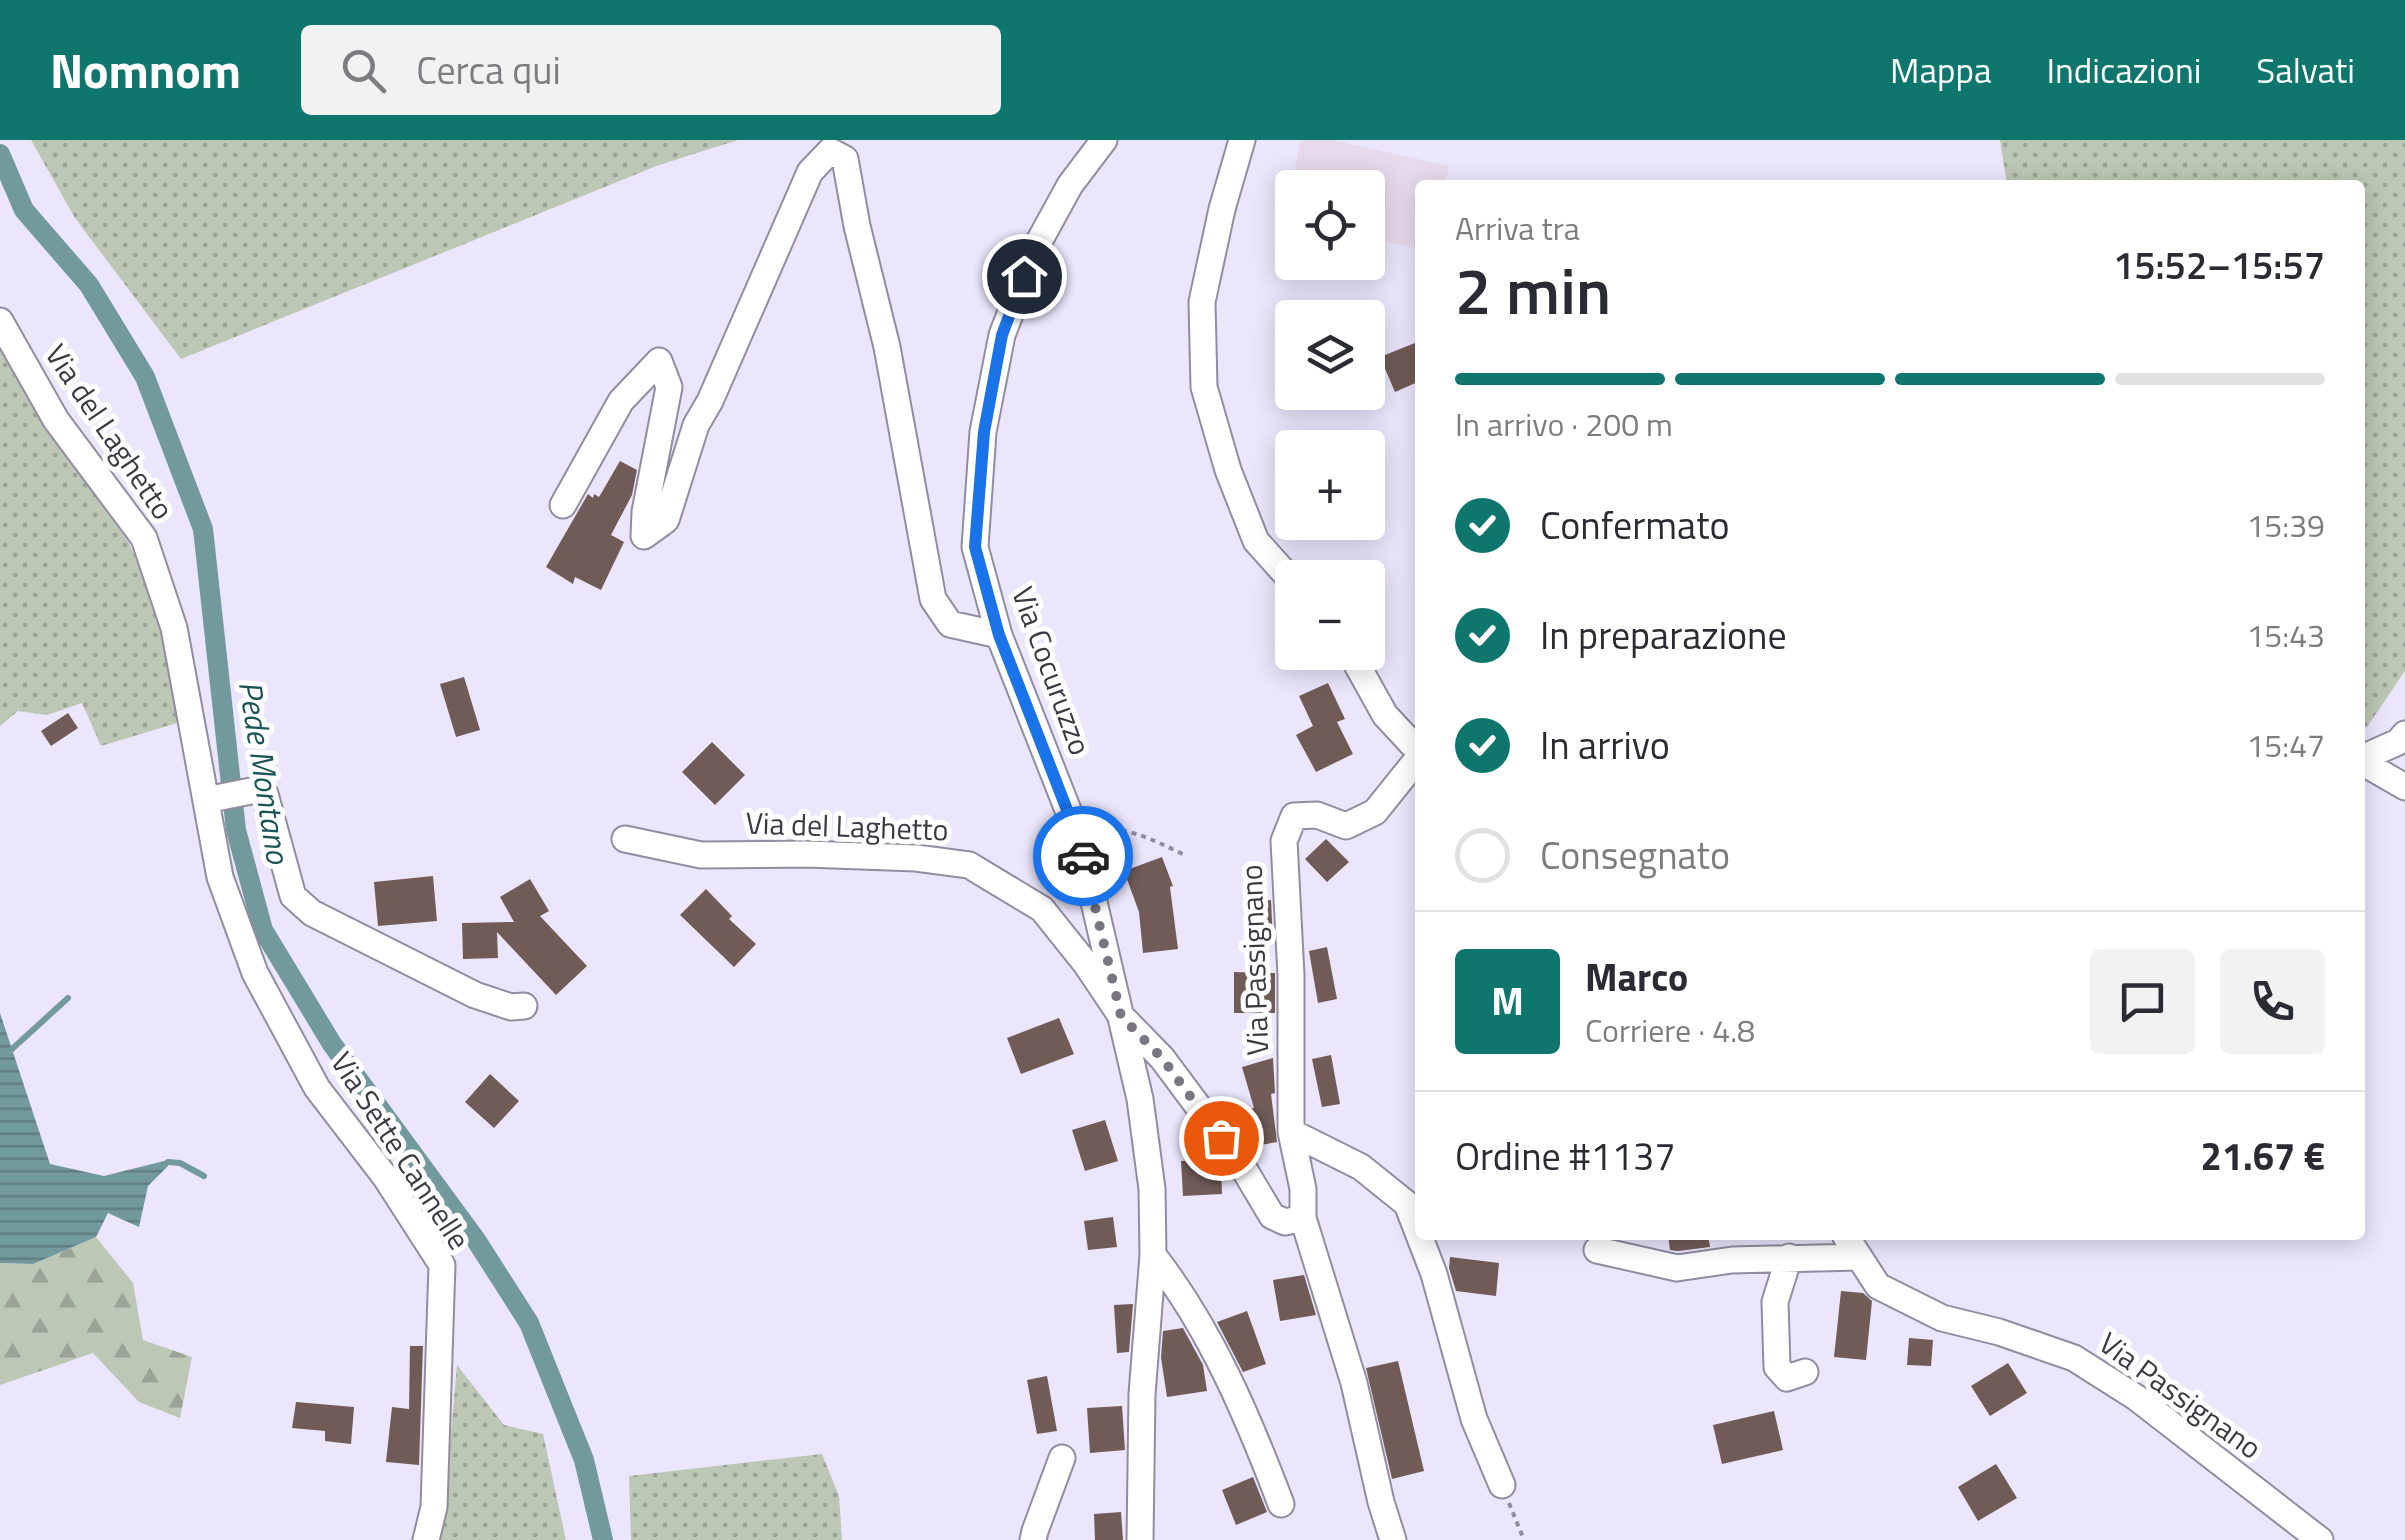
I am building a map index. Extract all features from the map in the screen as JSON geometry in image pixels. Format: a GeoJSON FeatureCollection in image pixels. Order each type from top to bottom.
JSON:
{"type":"FeatureCollection","features":[{"type":"Feature","properties":{"kind":"street","name":"Via Cocuruzzo"},"geometry":{"type":"LineString","coordinates":[[1104,140],[1070,185],[1036,247],[1002,335],[984,432],[975,547],[999,635],[1078,838],[1140,1099],[1152,1189],[1153,1255],[1142,1394],[1140,1540]]}},
{"type":"Feature","properties":{"kind":"street"},"geometry":{"type":"LineString","coordinates":[[1242,140],[1202,302],[1204,386],[1228,470],[1256,541],[1275,562]]}},
{"type":"Feature","properties":{"kind":"street"},"geometry":{"type":"LineString","coordinates":[[563,505],[621,401],[660,361],[669,387],[644,536],[666,520],[696,425],[810,172],[830,151],[844,159],[887,346],[933,599],[950,624],[999,635]]}},
{"type":"Feature","properties":{"kind":"street","name":"Via del Laghetto"},"geometry":{"type":"LineString","coordinates":[[0,321],[56,420],[144,538],[174,628],[209,804]]}},
{"type":"Feature","properties":{"kind":"street"},"geometry":{"type":"LineString","coordinates":[[1360,670],[1385,715],[1415,744]]}},
{"type":"Feature","properties":{"kind":"street"},"geometry":{"type":"LineString","coordinates":[[2365,758],[2398,742],[2405,734]]}},
{"type":"Feature","properties":{"kind":"street","name":"Via Passignano"},"geometry":{"type":"LineString","coordinates":[[1393,1540],[1354,1383],[1303,1218],[1303,1189],[1291,1132],[1291,974],[1284,842],[1294,816],[1317,814],[1346,826],[1374,812],[1415,762]]}},
{"type":"Feature","properties":{"kind":"street"},"geometry":{"type":"LineString","coordinates":[[2365,763],[2405,787]]}},
{"type":"Feature","properties":{"kind":"street"},"geometry":{"type":"LineString","coordinates":[[209,804],[256,790],[265,794],[293,896],[312,913],[475,995],[512,1008],[524,1006]]}},
{"type":"Feature","properties":{"kind":"street","name":"Via Sette Cannelle"},"geometry":{"type":"LineString","coordinates":[[209,804],[220,878],[255,973],[317,1088],[386,1178],[442,1265],[434,1506],[426,1540]]}},
{"type":"Feature","properties":{"kind":"street","name":"Via del Laghetto"},"geometry":{"type":"LineString","coordinates":[[625,839],[701,855],[880,856],[968,865],[1042,909],[1121,1016]]}},
{"type":"Feature","properties":{"kind":"street"},"geometry":{"type":"LineString","coordinates":[[1121,1016],[1162,1058],[1240,1164],[1272,1216],[1285,1222],[1303,1218]]}},
{"type":"Feature","properties":{"kind":"street"},"geometry":{"type":"LineString","coordinates":[[1291,1132],[1361,1168],[1407,1204],[1415,1225]]}},
{"type":"Feature","properties":{"kind":"street"},"geometry":{"type":"LineString","coordinates":[[1421,1240],[1474,1419],[1502,1485]]}},
{"type":"Feature","properties":{"kind":"street"},"geometry":{"type":"LineString","coordinates":[[1597,1250],[1677,1268],[1732,1260],[1835,1259],[1852,1246]]}},
{"type":"Feature","properties":{"kind":"street","name":"Via Passignano"},"geometry":{"type":"LineString","coordinates":[[1852,1246],[1878,1286],[1942,1318],[2000,1332],[2074,1358],[2137,1398],[2320,1540]]}},
{"type":"Feature","properties":{"kind":"street"},"geometry":{"type":"LineString","coordinates":[[1153,1255],[1205,1330],[1260,1446],[1281,1504]]}},
{"type":"Feature","properties":{"kind":"street"},"geometry":{"type":"LineString","coordinates":[[1789,1257],[1775,1302],[1777,1367],[1787,1378],[1806,1372]]}},
{"type":"Feature","properties":{"kind":"street"},"geometry":{"type":"LineString","coordinates":[[1033,1540],[1062,1458]]}},
{"type":"Feature","properties":{"kind":"path"},"geometry":{"type":"LineString","coordinates":[[1078,838],[1110,828],[1146,837],[1185,855]]}},
{"type":"Feature","properties":{"kind":"path"},"geometry":{"type":"LineString","coordinates":[[1502,1485],[1524,1540]]}},
{"type":"Feature","properties":{"kind":"shaded area"},"geometry":{"type":"Polygon","coordinates":[[[1301,140],[1333,140],[1449,166],[1446,180],[1415,180],[1415,248],[1385,242],[1385,170],[1295,170],[1301,140]]]}},
{"type":"Feature","properties":{"kind":"shaded area"},"geometry":{"type":"Polygon","coordinates":[[[0,1013],[50,1164],[104,1176],[168,1160],[168,1166],[148,1186],[139,1227],[108,1213],[96,1237],[33,1264],[0,1263],[0,1013]]]}},
{"type":"Feature","properties":{"kind":"green space"},"geometry":{"type":"Polygon","coordinates":[[[31,140],[738,140],[659,165],[181,359],[75,218],[31,140]]]}},
{"type":"Feature","properties":{"kind":"green space"},"geometry":{"type":"Polygon","coordinates":[[[2000,140],[2405,140],[2405,671],[2367,727],[2365,180],[2006,180],[2000,140]]]}},
{"type":"Feature","properties":{"kind":"green space"},"geometry":{"type":"Polygon","coordinates":[[[0,347],[69,459],[129,543],[159,613],[177,723],[101,746],[82,703],[47,715],[18,711],[0,726],[0,347]]]}},
{"type":"Feature","properties":{"kind":"green space"},"geometry":{"type":"Polygon","coordinates":[[[96,1237],[133,1283],[143,1340],[192,1357],[180,1418],[139,1402],[93,1353],[0,1385],[0,1263],[33,1264],[96,1237]]]}},
{"type":"Feature","properties":{"kind":"green space"},"geometry":{"type":"Polygon","coordinates":[[[457,1365],[504,1425],[543,1434],[566,1540],[434,1540],[444,1513],[457,1365]]]}},
{"type":"Feature","properties":{"kind":"green space"},"geometry":{"type":"Polygon","coordinates":[[[822,1454],[839,1496],[842,1540],[631,1540],[629,1476],[822,1454]]]}},
{"type":"Feature","properties":{"kind":"building"},"geometry":{"type":"Polygon","coordinates":[[[1415,343],[1415,383],[1395,392],[1385,369],[1385,355],[1415,343]]]}},
{"type":"Feature","properties":{"kind":"building"},"geometry":{"type":"Polygon","coordinates":[[[620,461],[637,470],[632,495],[611,535],[624,542],[601,590],[575,577],[573,584],[546,567],[588,494],[599,497],[620,461]]]}},
{"type":"Feature","properties":{"kind":"building"},"geometry":{"type":"Polygon","coordinates":[[[464,677],[480,730],[456,737],[440,684],[464,677]]]}},
{"type":"Feature","properties":{"kind":"building"},"geometry":{"type":"Polygon","coordinates":[[[1328,683],[1345,719],[1337,722],[1353,754],[1316,772],[1296,735],[1313,726],[1299,696],[1328,683]]]}},
{"type":"Feature","properties":{"kind":"building"},"geometry":{"type":"Polygon","coordinates":[[[68,713],[78,728],[51,746],[41,731],[68,713]]]}},
{"type":"Feature","properties":{"kind":"building"},"geometry":{"type":"Polygon","coordinates":[[[712,742],[745,775],[715,805],[682,772],[712,742]]]}},
{"type":"Feature","properties":{"kind":"building"},"geometry":{"type":"Polygon","coordinates":[[[1326,839],[1349,862],[1327,882],[1305,859],[1326,839]]]}},
{"type":"Feature","properties":{"kind":"building"},"geometry":{"type":"Polygon","coordinates":[[[1162,857],[1173,886],[1170,887],[1178,949],[1143,953],[1139,912],[1124,871],[1162,857]]]}},
{"type":"Feature","properties":{"kind":"building"},"geometry":{"type":"Polygon","coordinates":[[[433,876],[437,921],[378,926],[374,882],[433,876]]]}},
{"type":"Feature","properties":{"kind":"building"},"geometry":{"type":"Polygon","coordinates":[[[530,879],[549,911],[540,916],[587,966],[556,995],[497,932],[498,958],[463,959],[462,923],[514,922],[500,897],[530,879]]]}},
{"type":"Feature","properties":{"kind":"building"},"geometry":{"type":"Polygon","coordinates":[[[706,889],[732,916],[729,919],[756,944],[734,967],[680,915],[706,889]]]}},
{"type":"Feature","properties":{"kind":"building"},"geometry":{"type":"Polygon","coordinates":[[[1271,900],[1273,943],[1252,945],[1248,903],[1271,900]]]}},
{"type":"Feature","properties":{"kind":"building"},"geometry":{"type":"Polygon","coordinates":[[[1327,947],[1337,999],[1318,1003],[1309,951],[1327,947]]]}},
{"type":"Feature","properties":{"kind":"building"},"geometry":{"type":"Polygon","coordinates":[[[1234,972],[1275,973],[1275,1013],[1234,1013],[1234,972]]]}},
{"type":"Feature","properties":{"kind":"building"},"geometry":{"type":"Polygon","coordinates":[[[1059,1018],[1074,1054],[1021,1074],[1007,1038],[1059,1018]]]}},
{"type":"Feature","properties":{"kind":"building"},"geometry":{"type":"Polygon","coordinates":[[[1331,1055],[1340,1104],[1322,1107],[1312,1059],[1331,1055]]]}},
{"type":"Feature","properties":{"kind":"building"},"geometry":{"type":"Polygon","coordinates":[[[1273,1058],[1275,1093],[1271,1094],[1277,1142],[1249,1147],[1234,1128],[1231,1112],[1254,1108],[1242,1067],[1273,1058]]]}},
{"type":"Feature","properties":{"kind":"building"},"geometry":{"type":"Polygon","coordinates":[[[490,1074],[519,1101],[494,1128],[465,1102],[490,1074]]]}},
{"type":"Feature","properties":{"kind":"building"},"geometry":{"type":"Polygon","coordinates":[[[1105,1120],[1118,1161],[1085,1171],[1072,1130],[1105,1120]]]}},
{"type":"Feature","properties":{"kind":"building"},"geometry":{"type":"Polygon","coordinates":[[[1217,1160],[1221,1164],[1222,1194],[1183,1196],[1181,1161],[1217,1160]]]}},
{"type":"Feature","properties":{"kind":"building"},"geometry":{"type":"Polygon","coordinates":[[[1113,1217],[1117,1247],[1088,1250],[1084,1221],[1113,1217]]]}},
{"type":"Feature","properties":{"kind":"building"},"geometry":{"type":"Polygon","coordinates":[[[1669,1240],[1709,1240],[1710,1247],[1678,1251],[1670,1250],[1669,1240]]]}},
{"type":"Feature","properties":{"kind":"building"},"geometry":{"type":"Polygon","coordinates":[[[1450,1257],[1499,1263],[1496,1296],[1456,1291],[1450,1257]]]}},
{"type":"Feature","properties":{"kind":"building"},"geometry":{"type":"Polygon","coordinates":[[[1304,1275],[1316,1315],[1280,1321],[1273,1280],[1304,1275]]]}},
{"type":"Feature","properties":{"kind":"building"},"geometry":{"type":"Polygon","coordinates":[[[1841,1291],[1863,1293],[1872,1301],[1866,1360],[1834,1357],[1841,1291]]]}},
{"type":"Feature","properties":{"kind":"building"},"geometry":{"type":"Polygon","coordinates":[[[1133,1304],[1129,1352],[1117,1353],[1114,1305],[1133,1304]]]}},
{"type":"Feature","properties":{"kind":"building"},"geometry":{"type":"Polygon","coordinates":[[[1247,1311],[1266,1364],[1243,1372],[1217,1322],[1247,1311]]]}},
{"type":"Feature","properties":{"kind":"building"},"geometry":{"type":"Polygon","coordinates":[[[1183,1328],[1203,1365],[1207,1391],[1167,1397],[1161,1358],[1163,1331],[1183,1328]]]}},
{"type":"Feature","properties":{"kind":"building"},"geometry":{"type":"Polygon","coordinates":[[[1909,1338],[1933,1340],[1931,1366],[1907,1365],[1909,1338]]]}},
{"type":"Feature","properties":{"kind":"building"},"geometry":{"type":"Polygon","coordinates":[[[410,1346],[423,1346],[419,1465],[386,1462],[392,1407],[409,1409],[410,1346]]]}},
{"type":"Feature","properties":{"kind":"building"},"geometry":{"type":"Polygon","coordinates":[[[1398,1361],[1424,1471],[1392,1479],[1366,1368],[1398,1361]]]}},
{"type":"Feature","properties":{"kind":"building"},"geometry":{"type":"Polygon","coordinates":[[[2008,1363],[2027,1393],[1990,1416],[1971,1386],[2008,1363]]]}},
{"type":"Feature","properties":{"kind":"building"},"geometry":{"type":"Polygon","coordinates":[[[1047,1376],[1057,1431],[1037,1434],[1027,1380],[1047,1376]]]}},
{"type":"Feature","properties":{"kind":"building"},"geometry":{"type":"Polygon","coordinates":[[[296,1402],[354,1407],[351,1444],[325,1441],[325,1431],[292,1428],[296,1402]]]}},
{"type":"Feature","properties":{"kind":"building"},"geometry":{"type":"Polygon","coordinates":[[[1122,1406],[1125,1450],[1090,1453],[1087,1408],[1122,1406]]]}},
{"type":"Feature","properties":{"kind":"building"},"geometry":{"type":"Polygon","coordinates":[[[1774,1411],[1783,1450],[1722,1464],[1713,1425],[1774,1411]]]}},
{"type":"Feature","properties":{"kind":"building"},"geometry":{"type":"Polygon","coordinates":[[[1996,1464],[2017,1498],[1978,1521],[1958,1487],[1996,1464]]]}},
{"type":"Feature","properties":{"kind":"building"},"geometry":{"type":"Polygon","coordinates":[[[1253,1477],[1267,1512],[1236,1525],[1222,1490],[1253,1477]]]}},
{"type":"Feature","properties":{"kind":"building"},"geometry":{"type":"Polygon","coordinates":[[[1121,1512],[1123,1540],[1095,1540],[1094,1514],[1121,1512]]]}},
{"type":"Feature","properties":{"kind":"waterway","name":"Pede Montano"},"geometry":{"type":"LineString","coordinates":[[0,154],[24,210],[89,285],[145,377],[203,529],[236,830],[263,930],[332,1044],[476,1240],[529,1323],[584,1460],[603,1540]]}},
{"type":"Feature","properties":{"kind":"waterway"},"geometry":{"type":"LineString","coordinates":[[12,1049],[68,998]]}},
{"type":"Feature","properties":{"kind":"waterway"},"geometry":{"type":"LineString","coordinates":[[168,1162],[180,1163],[204,1176]]}},
{"type":"Feature","properties":{"kind":"way so far"},"geometry":{"type":"LineString","coordinates":[[1083,856],[1121,1016],[1162,1058],[1221,1138]]}},
{"type":"Feature","properties":{"kind":"route"},"geometry":{"type":"LineString","coordinates":[[1024,276],[1002,335],[984,432],[975,547],[999,635],[1083,856]]}}]}
